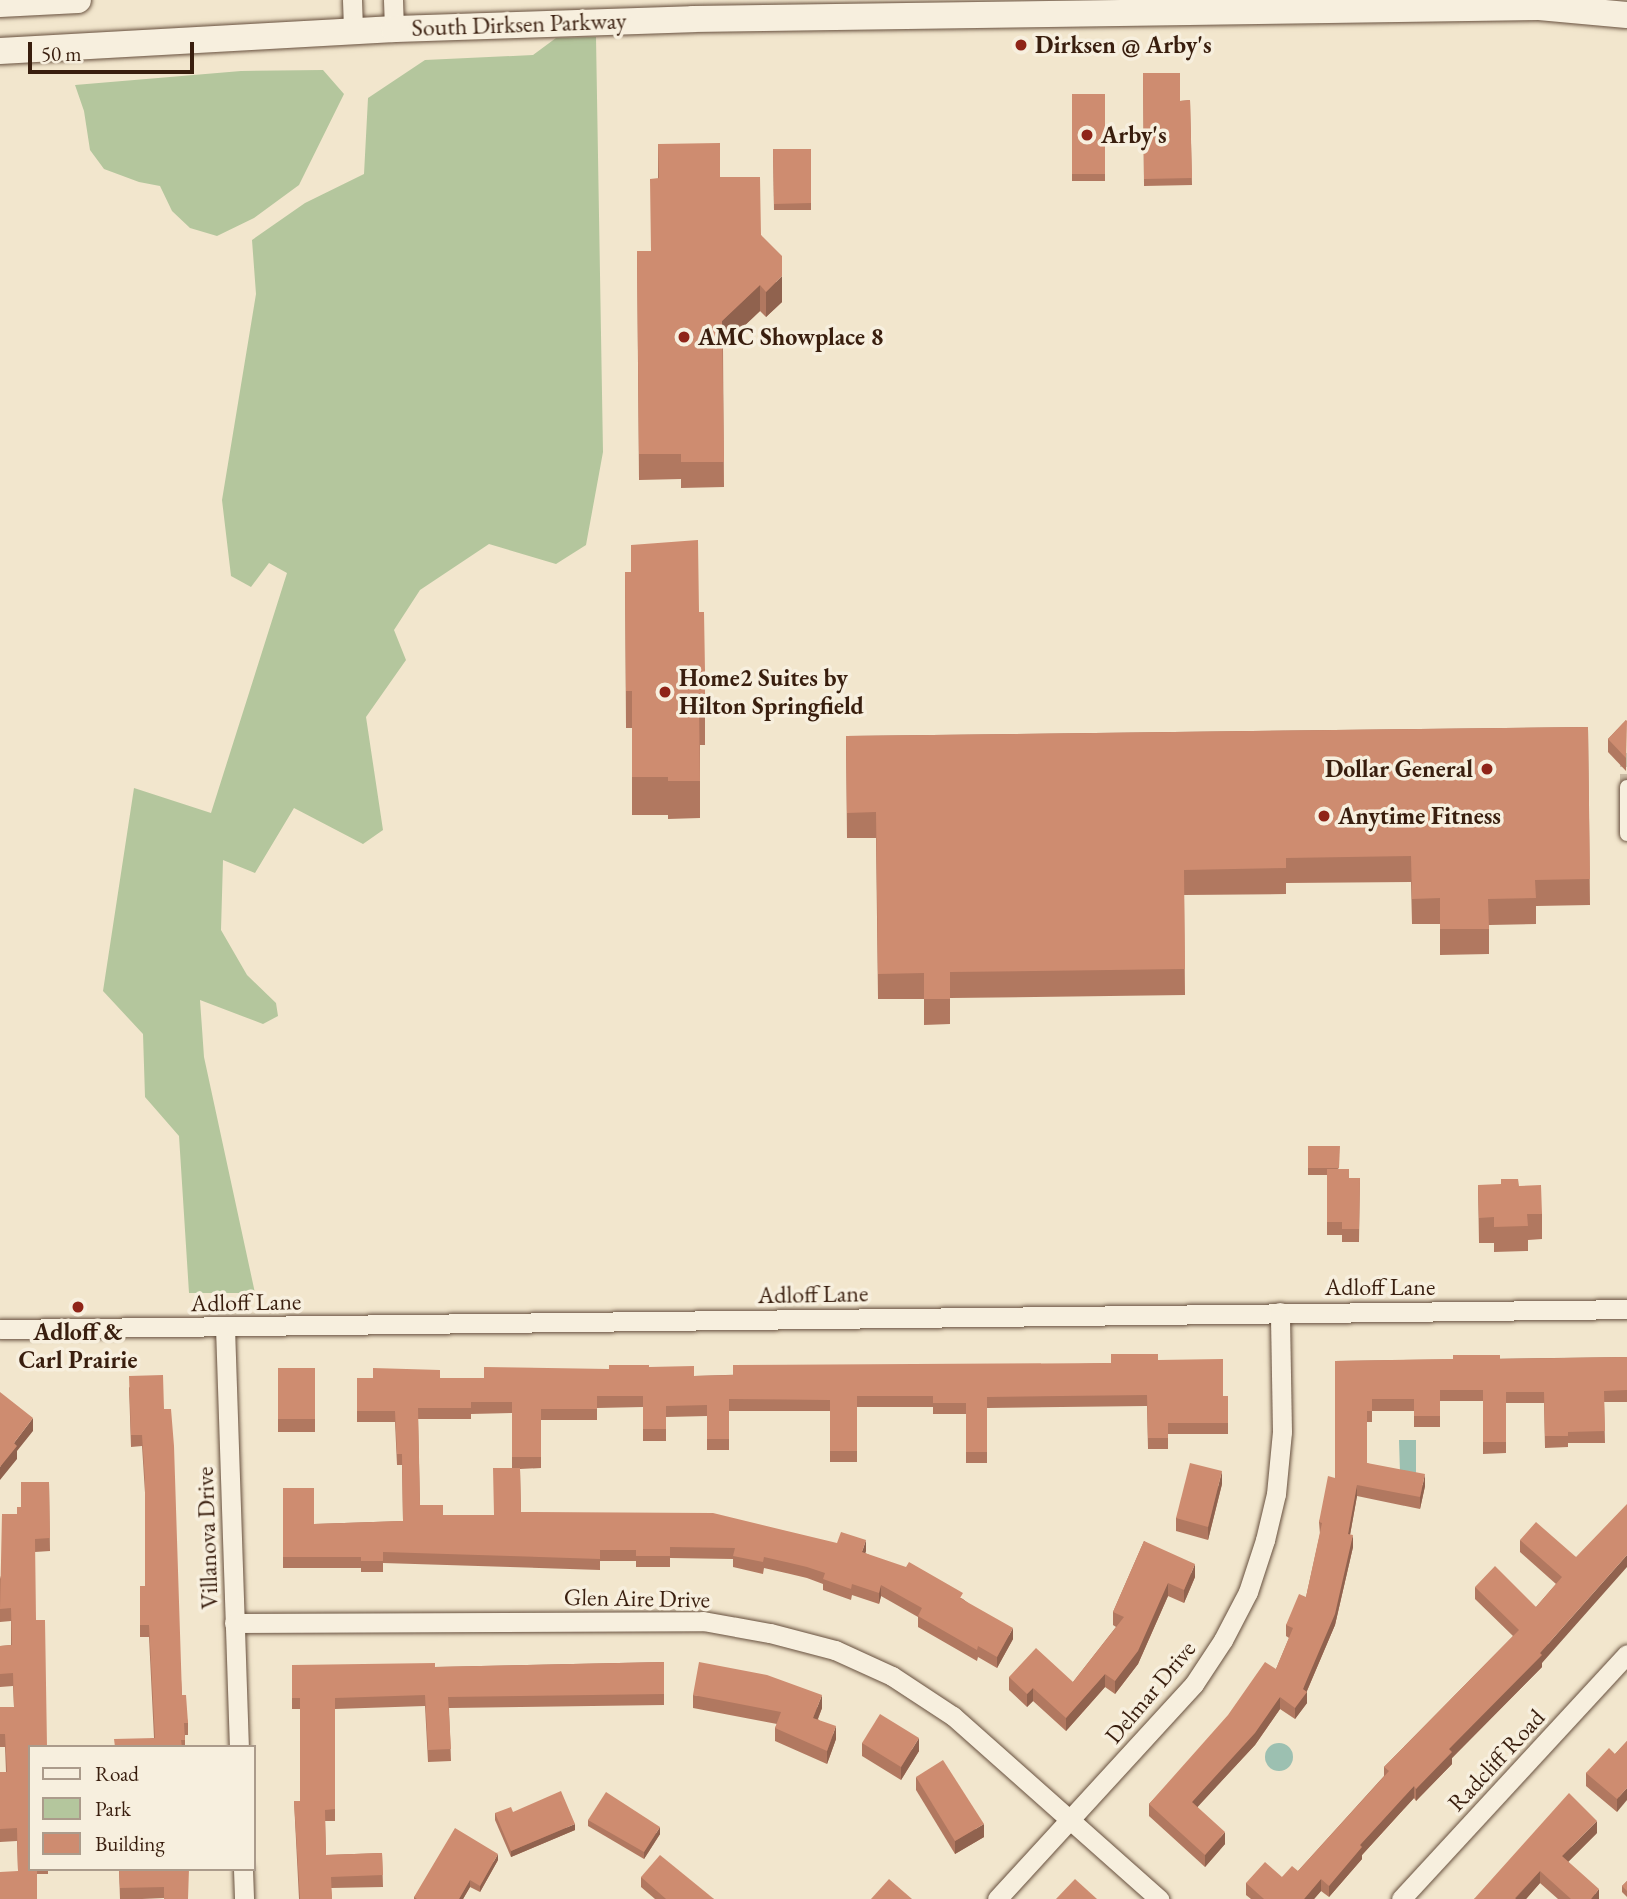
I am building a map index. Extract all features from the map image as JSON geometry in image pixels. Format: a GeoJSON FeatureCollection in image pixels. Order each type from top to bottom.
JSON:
{"type":"FeatureCollection","features":[{"type":"Feature","properties":{"kind":"main road"},"geometry":{"type":"LineString","coordinates":[[0,4],[78,0]]}},
{"type":"Feature","properties":{"kind":"main road","name":"South Dirksen Parkway"},"geometry":{"type":"LineString","coordinates":[[0,51],[394,29],[984,13],[1539,8],[1627,15]]}},
{"type":"Feature","properties":{"kind":"street"},"geometry":{"type":"LineString","coordinates":[[352,0],[353,31]]}},
{"type":"Feature","properties":{"kind":"street"},"geometry":{"type":"LineString","coordinates":[[393,0],[394,29]]}},
{"type":"Feature","properties":{"kind":"street"},"geometry":{"type":"LineString","coordinates":[[1627,786],[1627,834]]}},
{"type":"Feature","properties":{"kind":"street","name":"Adloff Lane"},"geometry":{"type":"LineString","coordinates":[[0,1329],[1627,1309]]}},
{"type":"Feature","properties":{"kind":"street","name":"Delmar Drive"},"geometry":{"type":"LineString","coordinates":[[998,1899],[1194,1684],[1223,1640],[1248,1592],[1265,1540],[1276,1493],[1282,1432],[1280,1312]]}},
{"type":"Feature","properties":{"kind":"street","name":"Villanova Drive"},"geometry":{"type":"LineString","coordinates":[[225,1326],[239,1745]]}},
{"type":"Feature","properties":{"kind":"street","name":"Glen Aire Drive"},"geometry":{"type":"LineString","coordinates":[[234,1623],[703,1621],[770,1633],[835,1650],[891,1676],[953,1716],[1071,1818],[1159,1899]]}},
{"type":"Feature","properties":{"kind":"street","name":"Radcliff Road"},"geometry":{"type":"LineString","coordinates":[[1401,1899],[1627,1654]]}},
{"type":"Feature","properties":{"kind":"street"},"geometry":{"type":"LineString","coordinates":[[243,1871],[244,1899]]}},
{"type":"Feature","properties":{"kind":"green space"},"geometry":{"type":"Polygon","coordinates":[[[596,37],[603,452],[586,545],[556,564],[489,544],[420,590],[394,630],[406,660],[366,717],[383,830],[363,844],[294,808],[255,873],[223,860],[221,930],[247,975],[276,1003],[278,1016],[263,1024],[200,1000],[204,1057],[255,1293],[189,1293],[179,1136],[145,1097],[143,1034],[103,991],[134,788],[211,813],[287,573],[269,563],[251,587],[231,576],[222,500],[256,294],[252,240],[305,203],[364,174],[368,98],[425,60],[533,55],[556,38],[596,37]]]}},
{"type":"Feature","properties":{"kind":"green space"},"geometry":{"type":"Polygon","coordinates":[[[323,70],[344,94],[299,185],[254,218],[217,236],[190,228],[172,211],[160,186],[139,182],[104,169],[90,150],[84,111],[75,85],[241,71],[323,70]]]}},
{"type":"Feature","properties":{"kind":"shaded area"},"geometry":{"type":"Polygon","coordinates":[[[1399,1440],[1416,1440],[1416,1473],[1400,1473],[1399,1440]]]}},
{"type":"Feature","properties":{"kind":"shaded area"},"geometry":{"type":"Polygon","coordinates":[[[1279,1743],[1289,1747],[1293,1757],[1289,1767],[1279,1771],[1269,1767],[1265,1757],[1269,1747],[1279,1743]]]}},
{"type":"Feature","properties":{"kind":"building"},"geometry":{"type":"Polygon","coordinates":[[[1143,73],[1180,73],[1180,101],[1190,100],[1192,178],[1144,179],[1143,73]]]}},
{"type":"Feature","properties":{"kind":"building"},"geometry":{"type":"Polygon","coordinates":[[[1072,94],[1105,94],[1105,174],[1072,174],[1072,94]]]}},
{"type":"Feature","properties":{"kind":"building"},"geometry":{"type":"Polygon","coordinates":[[[720,143],[720,177],[760,177],[761,235],[782,256],[782,276],[766,292],[760,285],[722,321],[724,462],[681,462],[681,454],[639,454],[637,251],[651,251],[650,179],[659,178],[658,144],[720,143]]]}},
{"type":"Feature","properties":{"kind":"building"},"geometry":{"type":"Polygon","coordinates":[[[773,149],[811,149],[811,203],[774,204],[773,149]]]}},
{"type":"Feature","properties":{"kind":"building"},"geometry":{"type":"Polygon","coordinates":[[[698,540],[699,612],[704,612],[705,671],[705,708],[699,708],[700,781],[668,781],[668,777],[632,777],[632,691],[626,691],[625,572],[631,572],[631,545],[698,540]]]}},
{"type":"Feature","properties":{"kind":"building"},"geometry":{"type":"Polygon","coordinates":[[[1627,721],[1626,758],[1608,739],[1627,721]]]}},
{"type":"Feature","properties":{"kind":"building"},"geometry":{"type":"Polygon","coordinates":[[[1588,727],[1590,879],[1535,880],[1536,898],[1488,899],[1489,929],[1440,929],[1440,898],[1412,899],[1411,856],[1286,858],[1286,868],[1184,870],[1185,969],[950,972],[950,999],[924,999],[924,973],[878,974],[876,812],[847,813],[846,736],[1588,727]]]}},
{"type":"Feature","properties":{"kind":"building"},"geometry":{"type":"Polygon","coordinates":[[[1308,1146],[1340,1146],[1339,1168],[1308,1168],[1308,1146]]]}},
{"type":"Feature","properties":{"kind":"building"},"geometry":{"type":"Polygon","coordinates":[[[1327,1169],[1349,1169],[1349,1178],[1360,1178],[1359,1229],[1342,1229],[1342,1222],[1327,1222],[1327,1169]]]}},
{"type":"Feature","properties":{"kind":"building"},"geometry":{"type":"Polygon","coordinates":[[[1501,1179],[1518,1179],[1519,1186],[1541,1185],[1542,1214],[1527,1214],[1528,1226],[1494,1227],[1494,1217],[1479,1218],[1478,1185],[1501,1184],[1501,1179]]]}},
{"type":"Feature","properties":{"kind":"building"},"geometry":{"type":"Polygon","coordinates":[[[1111,1354],[1158,1354],[1158,1360],[1223,1359],[1223,1396],[1228,1396],[1228,1423],[1168,1423],[1168,1438],[1148,1438],[1147,1395],[987,1397],[987,1452],[966,1452],[966,1403],[933,1403],[933,1396],[857,1396],[857,1451],[830,1451],[830,1400],[729,1399],[729,1439],[707,1439],[707,1405],[666,1406],[666,1429],[643,1429],[643,1396],[597,1396],[597,1409],[541,1409],[541,1457],[512,1457],[512,1402],[471,1402],[471,1408],[418,1408],[420,1505],[443,1505],[443,1515],[494,1515],[493,1468],[520,1468],[521,1512],[713,1513],[837,1543],[841,1532],[866,1540],[862,1552],[906,1567],[909,1562],[963,1593],[960,1598],[1013,1628],[997,1657],[978,1646],[977,1650],[918,1616],[922,1608],[881,1585],[879,1593],[852,1584],[851,1589],[823,1579],[825,1573],[807,1567],[764,1557],[763,1562],[733,1556],[735,1548],[670,1547],[670,1556],[636,1556],[636,1550],[600,1550],[600,1559],[383,1552],[383,1561],[361,1561],[361,1557],[283,1557],[283,1488],[314,1488],[314,1524],[403,1521],[402,1454],[397,1454],[395,1411],[357,1411],[357,1378],[373,1378],[373,1368],[440,1370],[440,1378],[484,1378],[484,1367],[609,1369],[609,1365],[694,1366],[694,1376],[733,1375],[733,1365],[1111,1363],[1111,1354]]]}},
{"type":"Feature","properties":{"kind":"building"},"geometry":{"type":"Polygon","coordinates":[[[1453,1355],[1500,1355],[1500,1359],[1627,1357],[1627,1390],[1604,1391],[1605,1431],[1568,1432],[1568,1436],[1545,1436],[1544,1392],[1506,1392],[1506,1442],[1483,1442],[1483,1390],[1440,1390],[1440,1416],[1414,1416],[1414,1399],[1372,1399],[1372,1411],[1367,1411],[1367,1463],[1425,1474],[1420,1497],[1357,1485],[1348,1534],[1353,1535],[1335,1614],[1303,1689],[1307,1692],[1295,1708],[1280,1697],[1255,1733],[1192,1802],[1225,1832],[1205,1855],[1149,1804],[1228,1715],[1265,1662],[1276,1669],[1293,1628],[1286,1625],[1299,1594],[1306,1597],[1322,1523],[1319,1522],[1328,1476],[1335,1478],[1335,1361],[1453,1359],[1453,1355]]]}},
{"type":"Feature","properties":{"kind":"building"},"geometry":{"type":"Polygon","coordinates":[[[278,1368],[315,1368],[315,1419],[278,1419],[278,1368]]]}},
{"type":"Feature","properties":{"kind":"building"},"geometry":{"type":"Polygon","coordinates":[[[163,1375],[164,1409],[171,1409],[182,1695],[186,1695],[188,1723],[184,1723],[185,1740],[181,1740],[182,1745],[115,1745],[114,1739],[155,1738],[149,1625],[140,1625],[140,1586],[145,1586],[142,1435],[131,1435],[129,1376],[163,1375]]]}},
{"type":"Feature","properties":{"kind":"building"},"geometry":{"type":"Polygon","coordinates":[[[0,1392],[33,1418],[14,1443],[17,1446],[0,1467],[0,1392]]]}},
{"type":"Feature","properties":{"kind":"building"},"geometry":{"type":"Polygon","coordinates":[[[1190,1463],[1222,1471],[1208,1527],[1176,1518],[1190,1463]]]}},
{"type":"Feature","properties":{"kind":"building"},"geometry":{"type":"Polygon","coordinates":[[[21,1482],[49,1482],[50,1538],[35,1539],[36,1620],[45,1620],[47,1745],[28,1745],[28,1871],[37,1871],[37,1899],[0,1899],[0,1872],[18,1871],[17,1828],[0,1829],[0,1772],[7,1772],[5,1734],[0,1734],[0,1707],[14,1707],[13,1673],[0,1674],[0,1646],[12,1645],[11,1608],[0,1609],[2,1514],[17,1514],[17,1507],[21,1507],[21,1482]]]}},
{"type":"Feature","properties":{"kind":"building"},"geometry":{"type":"Polygon","coordinates":[[[1627,1504],[1627,1555],[1540,1653],[1542,1655],[1449,1749],[1452,1752],[1416,1789],[1414,1786],[1360,1845],[1362,1847],[1329,1886],[1321,1879],[1304,1899],[1264,1899],[1246,1883],[1265,1862],[1282,1877],[1292,1866],[1298,1871],[1389,1771],[1384,1767],[1519,1630],[1475,1587],[1495,1566],[1536,1607],[1562,1577],[1520,1540],[1536,1522],[1576,1557],[1627,1504]]]}},
{"type":"Feature","properties":{"kind":"building"},"geometry":{"type":"Polygon","coordinates":[[[1144,1541],[1195,1564],[1184,1590],[1168,1583],[1138,1651],[1115,1681],[1105,1674],[1066,1718],[1033,1688],[1027,1694],[1009,1677],[1036,1648],[1073,1682],[1124,1617],[1113,1612],[1144,1541]]]}},
{"type":"Feature","properties":{"kind":"building"},"geometry":{"type":"Polygon","coordinates":[[[664,1662],[664,1694],[448,1697],[451,1749],[428,1750],[425,1695],[335,1698],[335,1809],[325,1810],[326,1855],[382,1853],[383,1875],[331,1877],[332,1899],[300,1899],[294,1801],[300,1801],[300,1698],[292,1698],[292,1665],[435,1663],[435,1667],[664,1662]]]}},
{"type":"Feature","properties":{"kind":"building"},"geometry":{"type":"Polygon","coordinates":[[[699,1662],[767,1675],[822,1695],[813,1718],[836,1726],[827,1751],[775,1728],[781,1712],[693,1695],[699,1662]]]}},
{"type":"Feature","properties":{"kind":"building"},"geometry":{"type":"Polygon","coordinates":[[[880,1714],[919,1738],[901,1767],[862,1743],[880,1714]]]}},
{"type":"Feature","properties":{"kind":"building"},"geometry":{"type":"Polygon","coordinates":[[[1627,1741],[1627,1788],[1617,1799],[1586,1773],[1609,1748],[1615,1754],[1627,1741]]]}},
{"type":"Feature","properties":{"kind":"building"},"geometry":{"type":"Polygon","coordinates":[[[943,1760],[984,1824],[955,1841],[916,1777],[943,1760]]]}},
{"type":"Feature","properties":{"kind":"building"},"geometry":{"type":"Polygon","coordinates":[[[561,1791],[575,1824],[511,1851],[495,1813],[511,1807],[513,1812],[561,1791]]]}},
{"type":"Feature","properties":{"kind":"building"},"geometry":{"type":"Polygon","coordinates":[[[606,1792],[660,1827],[644,1852],[588,1820],[606,1792]]]}},
{"type":"Feature","properties":{"kind":"building"},"geometry":{"type":"Polygon","coordinates":[[[1569,1793],[1597,1821],[1562,1856],[1599,1889],[1591,1899],[1571,1899],[1540,1871],[1516,1899],[1474,1899],[1569,1793]]]}},
{"type":"Feature","properties":{"kind":"building"},"geometry":{"type":"Polygon","coordinates":[[[455,1828],[498,1854],[480,1886],[470,1880],[459,1899],[417,1899],[414,1897],[455,1828]]]}},
{"type":"Feature","properties":{"kind":"building"},"geometry":{"type":"Polygon","coordinates":[[[660,1855],[714,1899],[666,1899],[641,1877],[660,1855]]]}},
{"type":"Feature","properties":{"kind":"building"},"geometry":{"type":"Polygon","coordinates":[[[119,1871],[189,1871],[188,1899],[164,1899],[164,1887],[120,1888],[119,1871]]]}},
{"type":"Feature","properties":{"kind":"building"},"geometry":{"type":"Polygon","coordinates":[[[889,1879],[912,1899],[871,1899],[889,1879]]]}},
{"type":"Feature","properties":{"kind":"building"},"geometry":{"type":"Polygon","coordinates":[[[1075,1879],[1097,1899],[1056,1899],[1075,1879]]]}},
{"type":"Feature","properties":{"kind":"tunnel"},"geometry":{"type":"LineString","coordinates":[[1627,753],[1627,787]]}},
{"type":"Feature","properties":{"kind":"place","name":"Dirksen @ Arby's"},"geometry":{"type":"Point","coordinates":[1021,45]}},
{"type":"Feature","properties":{"kind":"place","name":"Arby's"},"geometry":{"type":"Point","coordinates":[1087,135]}},
{"type":"Feature","properties":{"kind":"place","name":"AMC Showplace 8"},"geometry":{"type":"Point","coordinates":[684,337]}},
{"type":"Feature","properties":{"kind":"place","name":"Home2 Suites by Hilton Springfield"},"geometry":{"type":"Point","coordinates":[665,692]}},
{"type":"Feature","properties":{"kind":"place","name":"Dollar General"},"geometry":{"type":"Point","coordinates":[1487,769]}},
{"type":"Feature","properties":{"kind":"place","name":"Anytime Fitness"},"geometry":{"type":"Point","coordinates":[1324,816]}},
{"type":"Feature","properties":{"kind":"place","name":"Adloff & Carl Prairie"},"geometry":{"type":"Point","coordinates":[78,1307]}}]}
